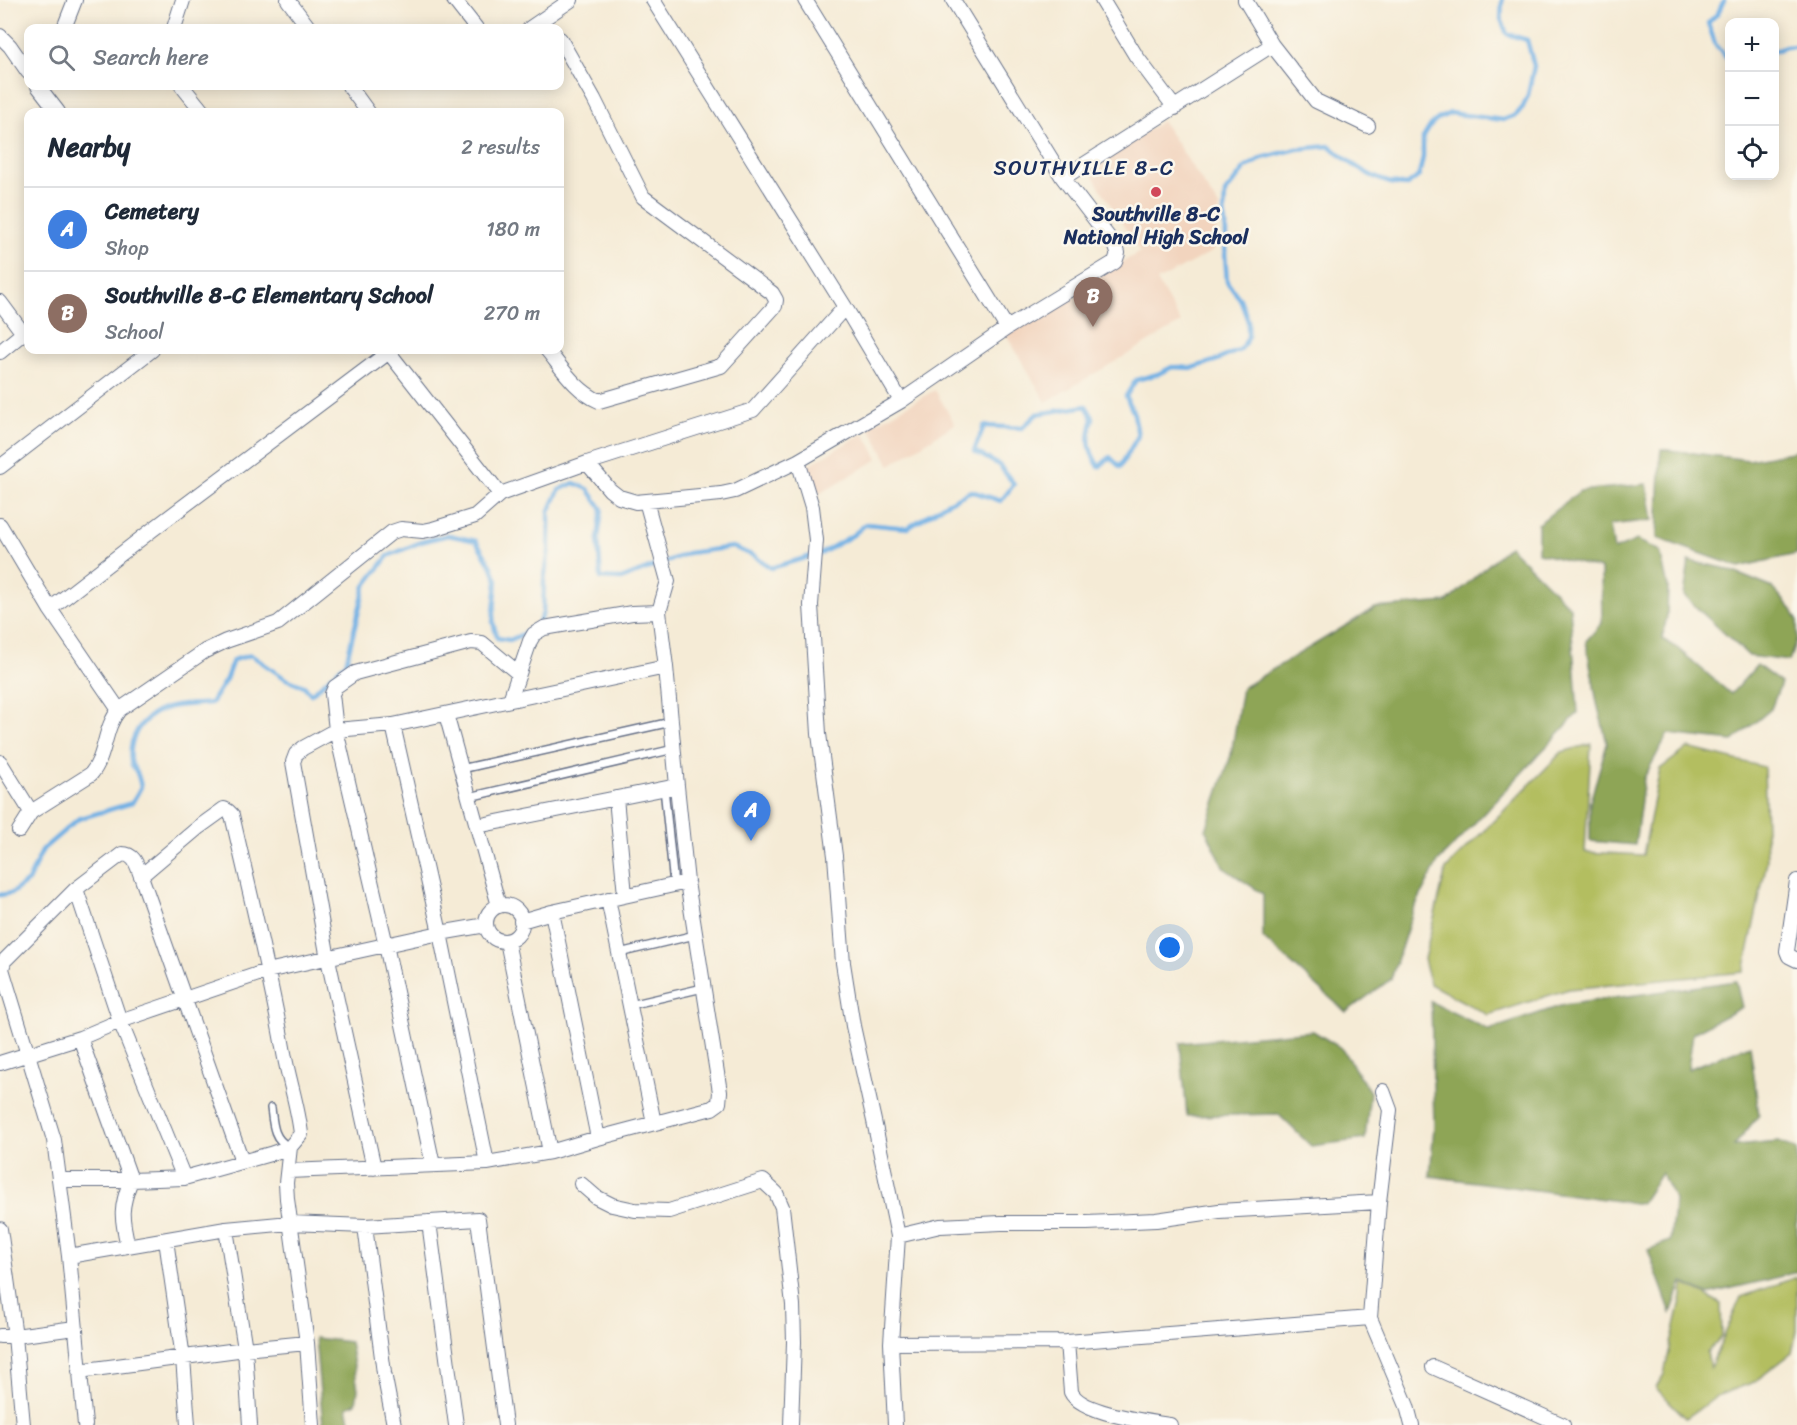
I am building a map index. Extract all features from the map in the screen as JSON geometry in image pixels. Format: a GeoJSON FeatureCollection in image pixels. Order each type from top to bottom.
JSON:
{"type":"FeatureCollection","features":[{"type":"Feature","properties":{"kind":"street"},"geometry":{"type":"LineString","coordinates":[[66,24],[75,0]]}},
{"type":"Feature","properties":{"kind":"street"},"geometry":{"type":"LineString","coordinates":[[175,24],[183,0]]}},
{"type":"Feature","properties":{"kind":"street"},"geometry":{"type":"LineString","coordinates":[[288,0],[306,24]]}},
{"type":"Feature","properties":{"kind":"street"},"geometry":{"type":"LineString","coordinates":[[454,0],[473,24]]}},
{"type":"Feature","properties":{"kind":"street"},"geometry":{"type":"LineString","coordinates":[[549,23],[571,0]]}},
{"type":"Feature","properties":{"kind":"street"},"geometry":{"type":"LineString","coordinates":[[653,0],[845,307],[901,401]]}},
{"type":"Feature","properties":{"kind":"street"},"geometry":{"type":"LineString","coordinates":[[805,0],[1007,328]]}},
{"type":"Feature","properties":{"kind":"street"},"geometry":{"type":"LineString","coordinates":[[588,463],[610,490],[619,497],[636,502],[735,491],[798,461],[901,401],[1007,328],[1115,262],[1116,247],[1063,178],[953,0]]}},
{"type":"Feature","properties":{"kind":"street"},"geometry":{"type":"LineString","coordinates":[[1102,0],[1136,56],[1174,108]]}},
{"type":"Feature","properties":{"kind":"street"},"geometry":{"type":"LineString","coordinates":[[1245,0],[1272,45],[1316,101],[1368,126]]}},
{"type":"Feature","properties":{"kind":"street"},"geometry":{"type":"LineString","coordinates":[[0,36],[24,66]]}},
{"type":"Feature","properties":{"kind":"street"},"geometry":{"type":"LineString","coordinates":[[1063,178],[1272,45]]}},
{"type":"Feature","properties":{"kind":"street"},"geometry":{"type":"LineString","coordinates":[[550,354],[578,388],[587,396],[599,401],[722,366],[775,306],[776,300],[772,293],[644,197],[564,46]]}},
{"type":"Feature","properties":{"kind":"street"},"geometry":{"type":"LineString","coordinates":[[41,90],[55,108]]}},
{"type":"Feature","properties":{"kind":"street"},"geometry":{"type":"LineString","coordinates":[[185,90],[200,108]]}},
{"type":"Feature","properties":{"kind":"street"},"geometry":{"type":"LineString","coordinates":[[352,90],[365,108]]}},
{"type":"Feature","properties":{"kind":"street"},"geometry":{"type":"LineString","coordinates":[[0,302],[24,329]]}},
{"type":"Feature","properties":{"kind":"street"},"geometry":{"type":"LineString","coordinates":[[19,831],[31,812],[91,774],[96,768],[107,730],[112,718],[119,710],[212,648],[278,623],[392,532],[400,529],[433,530],[474,516],[500,494],[753,410],[845,307]]}},
{"type":"Feature","properties":{"kind":"street"},"geometry":{"type":"LineString","coordinates":[[0,352],[24,333]]}},
{"type":"Feature","properties":{"kind":"street"},"geometry":{"type":"LineString","coordinates":[[0,467],[147,354]]}},
{"type":"Feature","properties":{"kind":"street"},"geometry":{"type":"LineString","coordinates":[[50,609],[384,354]]}},
{"type":"Feature","properties":{"kind":"street"},"geometry":{"type":"LineString","coordinates":[[390,354],[500,494]]}},
{"type":"Feature","properties":{"kind":"street"},"geometry":{"type":"LineString","coordinates":[[798,461],[812,507],[816,540],[811,605],[819,734],[835,856],[843,963],[853,1026],[898,1236],[891,1343],[895,1425]]}},
{"type":"Feature","properties":{"kind":"street"},"geometry":{"type":"LineString","coordinates":[[288,1171],[487,1163],[550,1152],[712,1108],[719,1103],[720,1092],[695,935],[680,883],[670,787],[674,749],[659,612],[668,581],[646,501]]}},
{"type":"Feature","properties":{"kind":"street"},"geometry":{"type":"LineString","coordinates":[[0,525],[50,609],[119,710]]}},
{"type":"Feature","properties":{"kind":"street"},"geometry":{"type":"LineString","coordinates":[[510,700],[534,634],[544,628],[632,613],[659,612]]}},
{"type":"Feature","properties":{"kind":"street"},"geometry":{"type":"LineString","coordinates":[[433,1165],[386,945],[336,730],[332,694],[335,687],[355,673],[471,642],[487,646],[518,673]]}},
{"type":"Feature","properties":{"kind":"street"},"geometry":{"type":"LineString","coordinates":[[374,1168],[328,959],[293,762],[296,754],[336,730],[393,725],[666,667]]}},
{"type":"Feature","properties":{"kind":"street"},"geometry":{"type":"LineString","coordinates":[[446,714],[499,906]]}},
{"type":"Feature","properties":{"kind":"street"},"geometry":{"type":"LineString","coordinates":[[393,725],[440,933],[487,1163]]}},
{"type":"Feature","properties":{"kind":"street"},"geometry":{"type":"LineString","coordinates":[[0,762],[31,812]]}},
{"type":"Feature","properties":{"kind":"street"},"geometry":{"type":"LineString","coordinates":[[477,826],[670,787]]}},
{"type":"Feature","properties":{"kind":"street"},"geometry":{"type":"LineString","coordinates":[[616,798],[625,895]]}},
{"type":"Feature","properties":{"kind":"street"},"geometry":{"type":"LineString","coordinates":[[59,1180],[184,1178],[290,1147],[301,1134],[232,815],[224,809],[141,876]]}},
{"type":"Feature","properties":{"kind":"street"},"geometry":{"type":"LineString","coordinates":[[85,1425],[69,1256],[54,1140],[3,976],[2,965],[76,889],[122,854],[133,857],[141,876],[242,1161]]}},
{"type":"Feature","properties":{"kind":"street"},"geometry":{"type":"LineString","coordinates":[[1797,881],[1786,951],[1789,956],[1797,960]]}},
{"type":"Feature","properties":{"kind":"street"},"geometry":{"type":"LineString","coordinates":[[521,921],[680,883]]}},
{"type":"Feature","properties":{"kind":"street"},"geometry":{"type":"LineString","coordinates":[[76,889],[120,1021],[184,1178]]}},
{"type":"Feature","properties":{"kind":"street"},"geometry":{"type":"LineString","coordinates":[[608,899],[654,1123]]}},
{"type":"Feature","properties":{"kind":"street"},"geometry":{"type":"LineString","coordinates":[[499,906],[514,908],[521,921],[518,934],[507,941],[493,938],[486,926],[489,913],[499,906]]}},
{"type":"Feature","properties":{"kind":"street"},"geometry":{"type":"LineString","coordinates":[[552,912],[598,1138]]}},
{"type":"Feature","properties":{"kind":"street"},"geometry":{"type":"LineString","coordinates":[[0,1063],[80,1038],[120,1021],[267,971],[440,933],[486,926]]}},
{"type":"Feature","properties":{"kind":"street"},"geometry":{"type":"LineString","coordinates":[[507,941],[550,1152]]}},
{"type":"Feature","properties":{"kind":"street"},"geometry":{"type":"LineString","coordinates":[[80,1038],[131,1180],[122,1211],[122,1223],[128,1246]]}},
{"type":"Feature","properties":{"kind":"street"},"geometry":{"type":"LineString","coordinates":[[1383,1091],[1390,1110],[1379,1202],[1370,1318],[1407,1407],[1412,1425]]}},
{"type":"Feature","properties":{"kind":"street"},"geometry":{"type":"LineString","coordinates":[[290,1147],[286,1183],[307,1342],[314,1425]]}},
{"type":"Feature","properties":{"kind":"street"},"geometry":{"type":"LineString","coordinates":[[581,1184],[596,1197],[612,1205],[635,1210],[669,1211],[762,1181],[776,1193],[782,1207],[793,1305],[791,1425]]}},
{"type":"Feature","properties":{"kind":"street"},"geometry":{"type":"LineString","coordinates":[[898,1236],[940,1226],[1156,1220],[1219,1211],[1379,1202]]}},
{"type":"Feature","properties":{"kind":"street"},"geometry":{"type":"LineString","coordinates":[[69,1256],[226,1229],[290,1223],[365,1226],[478,1219],[505,1425]]}},
{"type":"Feature","properties":{"kind":"street"},"geometry":{"type":"LineString","coordinates":[[429,1222],[456,1425]]}},
{"type":"Feature","properties":{"kind":"street"},"geometry":{"type":"LineString","coordinates":[[365,1226],[384,1372],[394,1425]]}},
{"type":"Feature","properties":{"kind":"street"},"geometry":{"type":"LineString","coordinates":[[0,1229],[15,1336],[23,1425]]}},
{"type":"Feature","properties":{"kind":"street"},"geometry":{"type":"LineString","coordinates":[[226,1229],[245,1349],[250,1425]]}},
{"type":"Feature","properties":{"kind":"street"},"geometry":{"type":"LineString","coordinates":[[166,1239],[183,1358],[188,1425]]}},
{"type":"Feature","properties":{"kind":"street"},"geometry":{"type":"LineString","coordinates":[[891,1343],[1067,1342],[1370,1318]]}},
{"type":"Feature","properties":{"kind":"street"},"geometry":{"type":"LineString","coordinates":[[0,1336],[75,1328]]}},
{"type":"Feature","properties":{"kind":"street"},"geometry":{"type":"LineString","coordinates":[[79,1371],[307,1342]]}},
{"type":"Feature","properties":{"kind":"street"},"geometry":{"type":"LineString","coordinates":[[1067,1342],[1073,1397],[1097,1410],[1152,1424],[1170,1425]]}},
{"type":"Feature","properties":{"kind":"street"},"geometry":{"type":"LineString","coordinates":[[1433,1367],[1557,1424]]}},
{"type":"Feature","properties":{"kind":"lane"},"geometry":{"type":"LineString","coordinates":[[461,769],[671,722]]}},
{"type":"Feature","properties":{"kind":"lane"},"geometry":{"type":"LineString","coordinates":[[469,797],[674,749]]}},
{"type":"Feature","properties":{"kind":"lane"},"geometry":{"type":"LineString","coordinates":[[619,953],[695,935]]}},
{"type":"Feature","properties":{"kind":"lane"},"geometry":{"type":"LineString","coordinates":[[629,1006],[703,988]]}},
{"type":"Feature","properties":{"kind":"lane"},"geometry":{"type":"LineString","coordinates":[[271,1108],[275,1132],[280,1142],[290,1147]]}},
{"type":"Feature","properties":{"kind":"shaded area"},"geometry":{"type":"Polygon","coordinates":[[[1162,121],[1219,207],[1213,251],[1157,281],[1181,323],[1046,402],[1004,331],[1140,252],[1089,170],[1162,121]]]}},
{"type":"Feature","properties":{"kind":"shaded area"},"geometry":{"type":"Polygon","coordinates":[[[935,390],[955,424],[890,465],[869,427],[935,390]]]}},
{"type":"Feature","properties":{"kind":"shaded area"},"geometry":{"type":"Polygon","coordinates":[[[864,433],[878,459],[819,494],[804,468],[864,433]]]}},
{"type":"Feature","properties":{"kind":"green space"},"geometry":{"type":"Polygon","coordinates":[[[1661,449],[1749,460],[1797,451],[1797,554],[1739,567],[1657,538],[1661,449]]]}},
{"type":"Feature","properties":{"kind":"green space"},"geometry":{"type":"Polygon","coordinates":[[[1647,484],[1653,520],[1610,525],[1614,550],[1637,540],[1660,551],[1668,587],[1667,616],[1662,639],[1676,647],[1731,694],[1757,665],[1781,683],[1771,709],[1733,741],[1668,734],[1644,778],[1635,845],[1590,841],[1590,802],[1607,743],[1586,641],[1602,623],[1601,569],[1538,553],[1538,524],[1580,491],[1647,484]]]}},
{"type":"Feature","properties":{"kind":"green space"},"geometry":{"type":"Polygon","coordinates":[[[1509,546],[1570,607],[1578,713],[1438,862],[1413,911],[1391,979],[1346,1012],[1263,938],[1263,894],[1224,868],[1206,830],[1231,755],[1242,688],[1375,608],[1447,602],[1509,546]]]}},
{"type":"Feature","properties":{"kind":"green space"},"geometry":{"type":"Polygon","coordinates":[[[1689,561],[1724,568],[1773,588],[1792,610],[1797,620],[1797,638],[1789,661],[1749,656],[1684,596],[1689,561]]]}},
{"type":"Feature","properties":{"kind":"green space"},"geometry":{"type":"Polygon","coordinates":[[[1591,744],[1585,852],[1643,855],[1660,769],[1688,748],[1764,767],[1767,861],[1744,972],[1569,989],[1488,1015],[1430,984],[1424,959],[1446,869],[1562,752],[1591,744]]]}},
{"type":"Feature","properties":{"kind":"green space"},"geometry":{"type":"Polygon","coordinates":[[[1736,981],[1742,1007],[1693,1033],[1688,1069],[1750,1045],[1759,1115],[1734,1146],[1779,1142],[1797,1150],[1797,1272],[1707,1294],[1682,1282],[1671,1313],[1648,1250],[1670,1241],[1675,1200],[1661,1173],[1641,1204],[1430,1176],[1434,1126],[1431,1002],[1489,1030],[1563,1005],[1736,981]]]}},
{"type":"Feature","properties":{"kind":"green space"},"geometry":{"type":"Polygon","coordinates":[[[1313,1031],[1341,1048],[1370,1092],[1365,1139],[1311,1146],[1278,1114],[1187,1116],[1180,1043],[1313,1031]]]}},
{"type":"Feature","properties":{"kind":"green space"},"geometry":{"type":"Polygon","coordinates":[[[1797,1277],[1797,1330],[1792,1353],[1754,1382],[1719,1395],[1686,1418],[1656,1388],[1664,1374],[1683,1284],[1721,1304],[1722,1336],[1707,1352],[1710,1368],[1741,1297],[1797,1277]]]}},
{"type":"Feature","properties":{"kind":"green space"},"geometry":{"type":"Polygon","coordinates":[[[315,1338],[350,1342],[358,1389],[356,1403],[347,1407],[351,1425],[323,1425],[315,1338]]]}},
{"type":"Feature","properties":{"kind":"waterway"},"geometry":{"type":"LineString","coordinates":[[0,895],[12,893],[28,881],[43,849],[78,819],[132,803],[141,787],[131,761],[132,744],[138,729],[149,717],[169,707],[211,703],[226,679],[233,660],[251,655],[286,679],[304,686],[311,694],[346,663],[365,586],[388,556],[421,542],[448,535],[476,541],[497,580],[493,622],[497,638],[510,640],[538,624],[543,613],[544,580],[549,550],[549,512],[559,490],[574,483],[588,489],[602,509],[598,539],[601,578],[621,579],[688,553],[733,547],[754,556],[771,568],[822,553],[853,535],[866,524],[908,528],[945,504],[971,491],[1001,501],[1014,484],[999,465],[974,451],[984,426],[1022,428],[1037,414],[1086,406],[1093,418],[1089,443],[1095,460],[1099,467],[1110,457],[1120,467],[1138,436],[1134,414],[1126,396],[1136,380],[1158,374],[1172,367],[1192,368],[1215,361],[1240,350],[1248,338],[1248,321],[1240,299],[1227,282],[1224,216],[1225,193],[1245,168],[1262,158],[1297,149],[1330,146],[1366,173],[1386,182],[1407,185],[1419,176],[1423,157],[1423,138],[1438,119],[1450,113],[1503,120],[1516,115],[1523,107],[1528,95],[1534,66],[1527,40],[1507,34],[1501,19],[1502,0]]}},
{"type":"Feature","properties":{"kind":"waterway"},"geometry":{"type":"LineString","coordinates":[[1724,0],[1718,13],[1708,23],[1716,46],[1725,56]]}},
{"type":"Feature","properties":{"kind":"waterway"},"geometry":{"type":"LineString","coordinates":[[1779,49],[1797,46]]}},
{"type":"Feature","properties":{"kind":"place","name":"Southville 8-C National High School"},"geometry":{"type":"Point","coordinates":[1156,192]}},
{"type":"Feature","properties":{"kind":"place","name":"Southville 8-C Elementary School"},"geometry":{"type":"Point","coordinates":[1093,327]}},
{"type":"Feature","properties":{"kind":"place","name":"Cemetery"},"geometry":{"type":"Point","coordinates":[751,841]}},
{"type":"Feature","properties":{"kind":"district","name":"SOUTHVILLE 8-C"},"geometry":{"type":"Point","coordinates":[1084,168]}}]}
